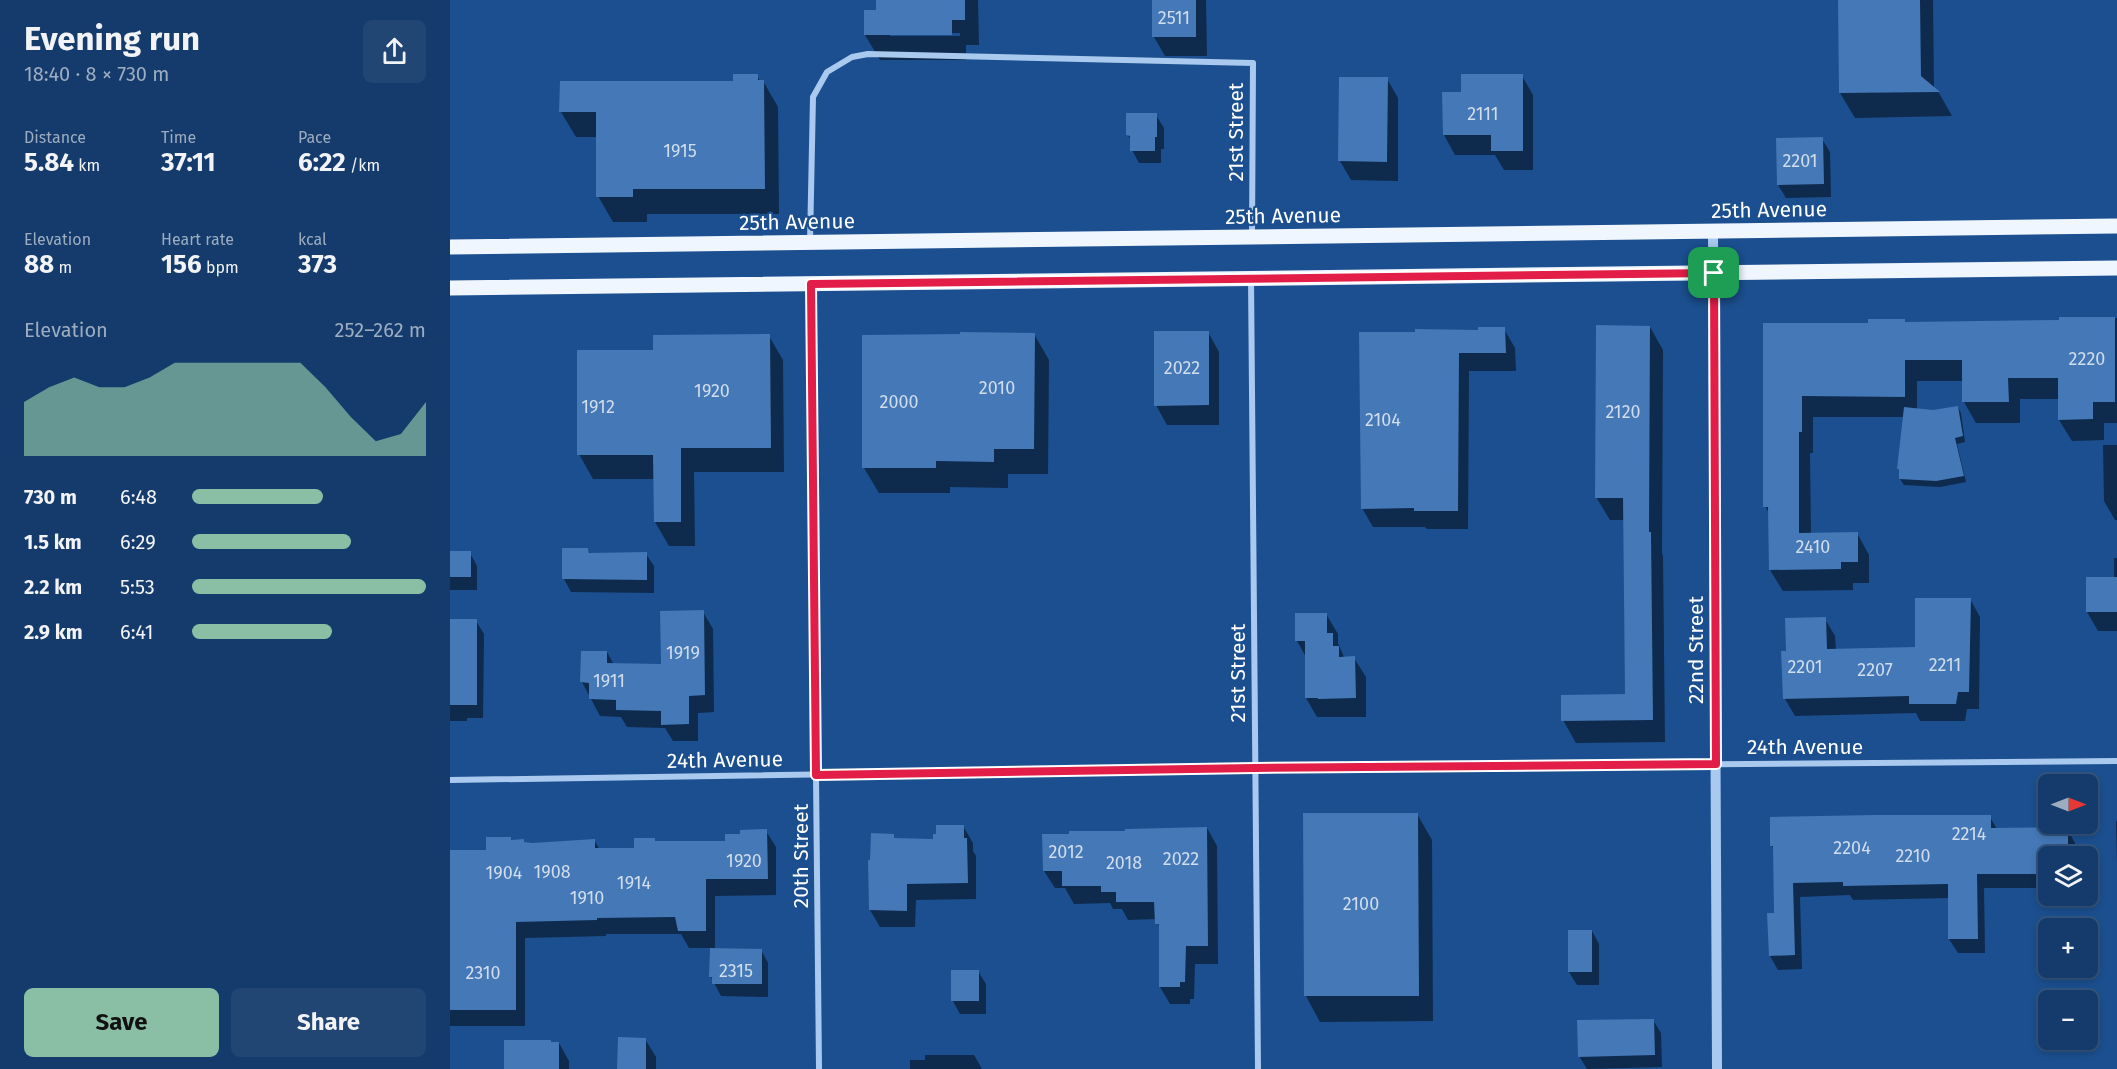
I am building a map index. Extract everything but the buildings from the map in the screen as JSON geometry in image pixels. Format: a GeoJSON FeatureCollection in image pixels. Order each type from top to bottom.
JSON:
{"type":"FeatureCollection","features":[{"type":"Feature","properties":{"kind":"main road","name":"25th Avenue"},"geometry":{"type":"LineString","coordinates":[[450,248],[2117,226]]}},
{"type":"Feature","properties":{"kind":"main road"},"geometry":{"type":"LineString","coordinates":[[450,288],[2117,268]]}},
{"type":"Feature","properties":{"kind":"street","name":"21st Street"},"geometry":{"type":"LineString","coordinates":[[810,243],[813,97],[827,72],[852,57],[868,54],[1253,63],[1252,238]]}},
{"type":"Feature","properties":{"kind":"street","name":"22nd Street"},"geometry":{"type":"LineString","coordinates":[[1713,232],[1717,1069]]}},
{"type":"Feature","properties":{"kind":"street","name":"21st Street"},"geometry":{"type":"LineString","coordinates":[[1251,278],[1258,1069]]}},
{"type":"Feature","properties":{"kind":"street","name":"20th Street"},"geometry":{"type":"LineString","coordinates":[[811,284],[819,1069]]}},
{"type":"Feature","properties":{"kind":"street","name":"24th Avenue"},"geometry":{"type":"LineString","coordinates":[[450,780],[1255,768],[2117,761]]}},
{"type":"Feature","properties":{"kind":"route"},"geometry":{"type":"LineString","coordinates":[[1714,273],[1716,764],[816,775],[811,284],[1714,273]]}}]}
